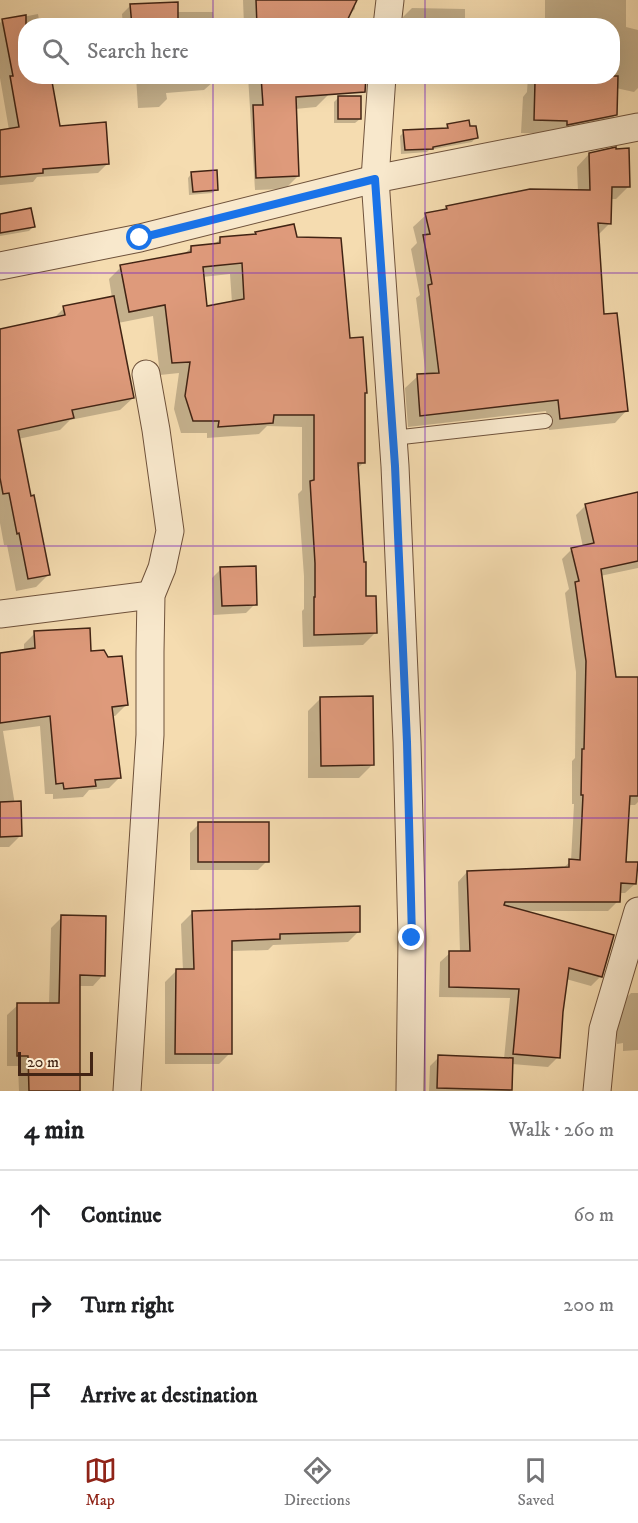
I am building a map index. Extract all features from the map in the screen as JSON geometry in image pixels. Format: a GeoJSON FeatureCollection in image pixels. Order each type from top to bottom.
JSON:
{"type":"FeatureCollection","features":[{"type":"Feature","properties":{"kind":"street"},"geometry":{"type":"LineString","coordinates":[[388,18],[390,0]]}},
{"type":"Feature","properties":{"kind":"street"},"geometry":{"type":"LineString","coordinates":[[381,84],[375,179],[393,438],[406,731],[412,938],[410,1091]]}},
{"type":"Feature","properties":{"kind":"street"},"geometry":{"type":"LineString","coordinates":[[0,266],[140,238],[375,179],[638,127]]}},
{"type":"Feature","properties":{"kind":"street"},"geometry":{"type":"LineString","coordinates":[[127,1091],[150,735],[151,595],[162,568],[170,531],[146,374]]}},
{"type":"Feature","properties":{"kind":"street"},"geometry":{"type":"LineString","coordinates":[[0,614],[151,595]]}},
{"type":"Feature","properties":{"kind":"street"},"geometry":{"type":"LineString","coordinates":[[597,1091],[603,1029],[638,911]]}},
{"type":"Feature","properties":{"kind":"lane"},"geometry":{"type":"LineString","coordinates":[[393,438],[545,421]]}},
{"type":"Feature","properties":{"kind":"building"},"geometry":{"type":"Polygon","coordinates":[[[256,0],[357,0],[348,18],[257,18],[256,0]]]}},
{"type":"Feature","properties":{"kind":"building"},"geometry":{"type":"Polygon","coordinates":[[[178,2],[178,18],[131,18],[130,4],[178,2]]]}},
{"type":"Feature","properties":{"kind":"building"},"geometry":{"type":"Polygon","coordinates":[[[26,15],[26,18],[18,18],[18,84],[52,84],[60,126],[106,122],[109,164],[43,169],[43,173],[0,177],[0,130],[19,127],[10,76],[13,76],[2,19],[26,15]]]}},
{"type":"Feature","properties":{"kind":"building"},"geometry":{"type":"Polygon","coordinates":[[[262,84],[366,84],[365,92],[296,97],[299,176],[256,178],[253,105],[263,105],[262,84]]]}},
{"type":"Feature","properties":{"kind":"building"},"geometry":{"type":"Polygon","coordinates":[[[535,84],[618,84],[617,115],[567,125],[567,121],[534,120],[535,84]]]}},
{"type":"Feature","properties":{"kind":"building"},"geometry":{"type":"Polygon","coordinates":[[[338,96],[361,96],[361,119],[338,119],[338,96]]]}},
{"type":"Feature","properties":{"kind":"building"},"geometry":{"type":"Polygon","coordinates":[[[469,120],[470,126],[476,126],[478,138],[433,147],[433,149],[405,150],[403,130],[448,128],[447,124],[469,120]]]}},
{"type":"Feature","properties":{"kind":"building"},"geometry":{"type":"Polygon","coordinates":[[[616,147],[616,149],[629,148],[630,187],[612,187],[611,224],[598,223],[604,314],[617,313],[628,411],[560,419],[558,400],[420,416],[417,374],[439,373],[428,285],[432,284],[423,235],[430,234],[425,213],[447,209],[446,206],[530,189],[590,190],[589,153],[616,147]]]}},
{"type":"Feature","properties":{"kind":"building"},"geometry":{"type":"Polygon","coordinates":[[[217,170],[218,190],[193,192],[191,172],[217,170]]]}},
{"type":"Feature","properties":{"kind":"building"},"geometry":{"type":"Polygon","coordinates":[[[31,208],[35,227],[0,233],[0,214],[31,208]]]}},
{"type":"Feature","properties":{"kind":"building"},"geometry":{"type":"Polygon","coordinates":[[[294,224],[297,237],[341,238],[350,338],[363,337],[367,393],[365,393],[365,463],[358,463],[364,562],[366,562],[366,596],[376,596],[377,633],[314,635],[315,563],[310,481],[314,480],[314,415],[274,415],[273,423],[218,427],[219,421],[193,421],[185,396],[190,362],[172,363],[165,305],[129,312],[120,265],[191,252],[191,246],[220,243],[220,237],[256,234],[255,232],[294,224]],[[242,263],[203,267],[207,306],[244,299],[242,263]]]}},
{"type":"Feature","properties":{"kind":"building"},"geometry":{"type":"Polygon","coordinates":[[[114,296],[134,398],[72,410],[74,418],[18,430],[50,575],[28,579],[9,493],[3,494],[0,478],[0,329],[65,315],[63,306],[114,296]]]}},
{"type":"Feature","properties":{"kind":"building"},"geometry":{"type":"Polygon","coordinates":[[[638,492],[638,561],[601,569],[616,677],[638,677],[638,796],[630,796],[626,862],[638,862],[636,884],[621,883],[620,902],[505,902],[504,905],[614,935],[602,977],[569,968],[560,1058],[513,1054],[519,989],[449,987],[449,951],[470,951],[467,871],[569,867],[569,859],[580,860],[586,661],[575,582],[579,581],[571,548],[594,543],[585,504],[638,492]]]}},
{"type":"Feature","properties":{"kind":"building"},"geometry":{"type":"Polygon","coordinates":[[[256,566],[257,605],[222,606],[220,567],[256,566]]]}},
{"type":"Feature","properties":{"kind":"building"},"geometry":{"type":"Polygon","coordinates":[[[90,628],[91,651],[104,650],[108,657],[122,656],[128,705],[112,707],[121,778],[95,780],[96,786],[64,789],[63,783],[56,784],[50,716],[0,723],[0,653],[35,648],[34,631],[90,628]]]}},
{"type":"Feature","properties":{"kind":"building"},"geometry":{"type":"Polygon","coordinates":[[[373,696],[374,765],[321,766],[320,697],[373,696]]]}},
{"type":"Feature","properties":{"kind":"building"},"geometry":{"type":"Polygon","coordinates":[[[21,801],[22,836],[0,837],[0,802],[21,801]]]}},
{"type":"Feature","properties":{"kind":"building"},"geometry":{"type":"Polygon","coordinates":[[[198,822],[269,822],[269,862],[198,862],[198,822]]]}},
{"type":"Feature","properties":{"kind":"building"},"geometry":{"type":"Polygon","coordinates":[[[360,906],[360,932],[280,934],[280,939],[232,941],[232,1054],[175,1054],[176,969],[194,969],[192,911],[360,906]]]}},
{"type":"Feature","properties":{"kind":"building"},"geometry":{"type":"Polygon","coordinates":[[[61,915],[106,916],[105,976],[80,975],[80,1091],[29,1091],[28,1056],[17,1056],[17,1003],[59,1003],[61,915]]]}},
{"type":"Feature","properties":{"kind":"building"},"geometry":{"type":"Polygon","coordinates":[[[438,1055],[513,1058],[512,1090],[437,1088],[438,1055]]]}},
{"type":"Feature","properties":{"kind":"route"},"geometry":{"type":"LineString","coordinates":[[140,238],[375,179],[395,466],[407,742],[412,938]]}}]}
